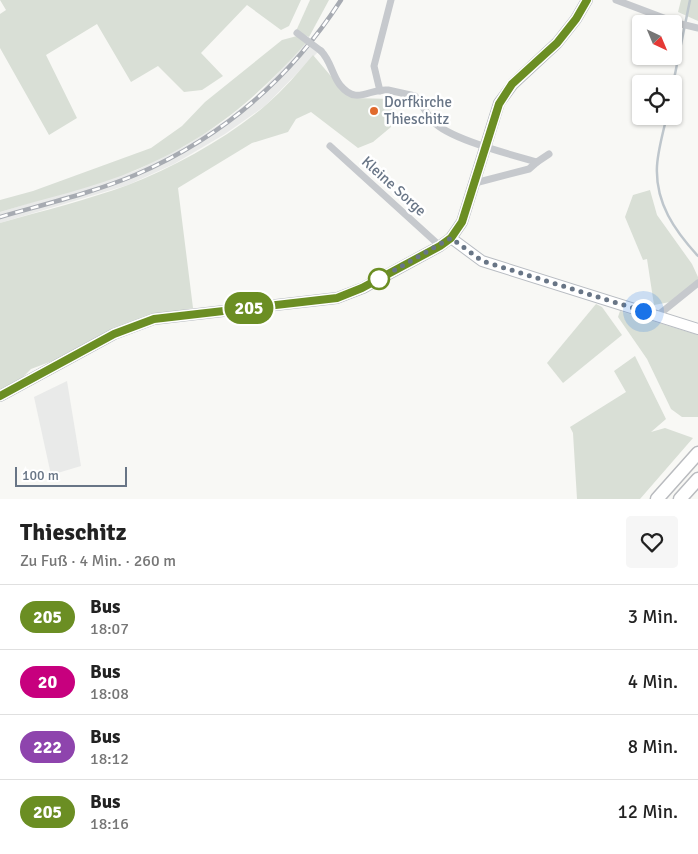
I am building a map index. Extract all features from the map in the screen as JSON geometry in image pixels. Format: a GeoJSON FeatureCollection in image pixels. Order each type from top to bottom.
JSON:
{"type":"FeatureCollection","features":[{"type":"Feature","properties":{"kind":"highway"},"geometry":{"type":"LineString","coordinates":[[662,494],[698,453]]}},
{"type":"Feature","properties":{"kind":"highway"},"geometry":{"type":"LineString","coordinates":[[680,499],[698,479]]}},
{"type":"Feature","properties":{"kind":"main road"},"geometry":{"type":"LineString","coordinates":[[0,396],[114,334],[154,319],[337,298],[362,288],[440,246],[451,238],[462,222],[499,104],[512,84],[557,43],[576,19],[587,0]]}},
{"type":"Feature","properties":{"kind":"main road"},"geometry":{"type":"LineString","coordinates":[[451,238],[482,261],[698,329]]}},
{"type":"Feature","properties":{"kind":"street"},"geometry":{"type":"LineString","coordinates":[[380,91],[374,66],[391,0]]}},
{"type":"Feature","properties":{"kind":"street"},"geometry":{"type":"LineString","coordinates":[[616,0],[677,23],[693,27],[698,21]]}},
{"type":"Feature","properties":{"kind":"street"},"geometry":{"type":"LineString","coordinates":[[297,32],[321,50],[327,57],[341,86],[350,94],[362,96],[380,91],[415,96],[434,123],[443,129],[487,147],[537,162]]}},
{"type":"Feature","properties":{"kind":"street","name":"Kleine Sorge"},"geometry":{"type":"LineString","coordinates":[[330,146],[440,246]]}},
{"type":"Feature","properties":{"kind":"street"},"geometry":{"type":"LineString","coordinates":[[475,183],[529,168],[549,154]]}},
{"type":"Feature","properties":{"kind":"street"},"geometry":{"type":"LineString","coordinates":[[657,316],[698,283]]}},
{"type":"Feature","properties":{"kind":"shaded area"},"geometry":{"type":"Polygon","coordinates":[[[0,0],[301,0],[289,26],[281,30],[247,5],[201,53],[223,76],[202,90],[184,92],[158,66],[131,82],[97,24],[46,55],[77,118],[49,135],[0,48],[0,14],[6,10],[0,0]]]}},
{"type":"Feature","properties":{"kind":"shaded area"},"geometry":{"type":"Polygon","coordinates":[[[310,0],[329,0],[309,37],[296,31],[310,0]]]}},
{"type":"Feature","properties":{"kind":"shaded area"},"geometry":{"type":"Polygon","coordinates":[[[681,0],[698,0],[698,21],[678,12],[681,0]]]}},
{"type":"Feature","properties":{"kind":"shaded area"},"geometry":{"type":"Polygon","coordinates":[[[297,36],[306,43],[268,82],[230,116],[187,145],[121,176],[0,212],[0,200],[33,191],[151,148],[182,126],[205,102],[282,40],[297,36]]]}},
{"type":"Feature","properties":{"kind":"shaded area"},"geometry":{"type":"Polygon","coordinates":[[[306,43],[318,52],[265,106],[225,134],[174,164],[128,185],[0,223],[0,212],[137,170],[183,147],[223,122],[255,97],[306,43]]]}},
{"type":"Feature","properties":{"kind":"shaded area"},"geometry":{"type":"Polygon","coordinates":[[[313,55],[341,88],[353,98],[392,99],[391,127],[373,142],[358,148],[311,112],[296,119],[288,132],[252,143],[178,188],[193,308],[135,320],[63,357],[31,369],[22,378],[0,390],[0,223],[128,185],[182,160],[235,129],[266,105],[313,55]]]}},
{"type":"Feature","properties":{"kind":"shaded area"},"geometry":{"type":"Polygon","coordinates":[[[650,190],[657,215],[692,264],[698,277],[698,280],[670,302],[654,305],[647,259],[643,260],[625,217],[633,195],[650,190]]]}},
{"type":"Feature","properties":{"kind":"shaded area"},"geometry":{"type":"Polygon","coordinates":[[[596,304],[602,307],[622,335],[563,383],[547,363],[596,304]]]}},
{"type":"Feature","properties":{"kind":"shaded area"},"geometry":{"type":"Polygon","coordinates":[[[620,311],[698,335],[698,417],[682,417],[671,409],[647,359],[618,317],[620,311]]]}},
{"type":"Feature","properties":{"kind":"shaded area"},"geometry":{"type":"Polygon","coordinates":[[[635,356],[666,419],[651,432],[665,428],[693,438],[640,499],[577,499],[573,433],[570,427],[626,392],[614,371],[635,356]]]}},
{"type":"Feature","properties":{"kind":"shaded area"},"geometry":{"type":"Polygon","coordinates":[[[67,381],[81,466],[51,475],[34,397],[67,381]]]}},
{"type":"Feature","properties":{"kind":"waterway"},"geometry":{"type":"LineString","coordinates":[[675,75],[690,0]]}},
{"type":"Feature","properties":{"kind":"waterway"},"geometry":{"type":"LineString","coordinates":[[665,125],[657,166],[659,192],[674,226],[698,256]]}},
{"type":"Feature","properties":{"kind":"railway"},"geometry":{"type":"LineString","coordinates":[[0,217],[68,198],[135,175],[196,143],[225,124],[276,80],[321,29],[341,0]]}},
{"type":"Feature","properties":{"kind":"bus line","name":"205"},"geometry":{"type":"LineString","coordinates":[[0,396],[114,334],[154,319],[337,298],[362,288],[440,246],[457,232],[462,222],[499,104],[512,84],[557,43],[576,19],[587,0]]}},
{"type":"Feature","properties":{"kind":"place","name":"Dorfkirche Thieschitz"},"geometry":{"type":"Point","coordinates":[374,111]}},
{"type":"Feature","properties":{"kind":"route"},"geometry":{"type":"LineString","coordinates":[[379,279],[440,246],[451,238],[482,261],[643,311]]}}]}
